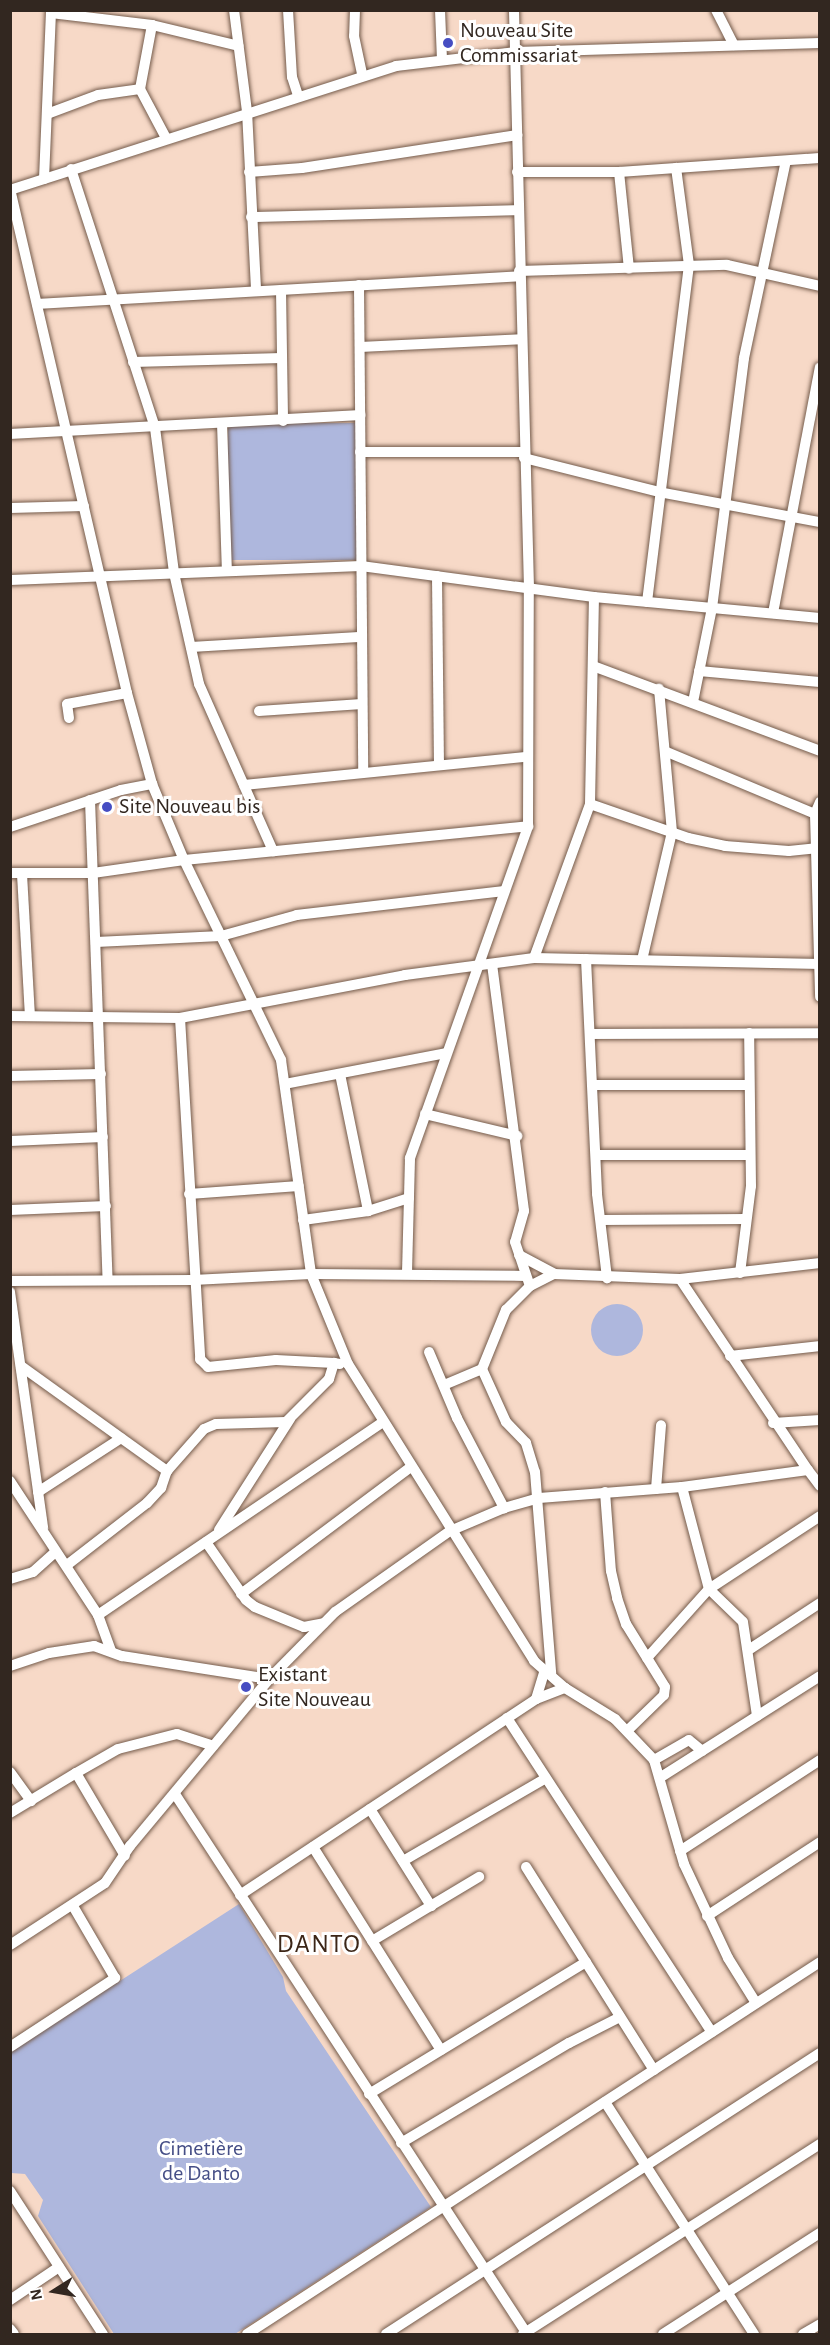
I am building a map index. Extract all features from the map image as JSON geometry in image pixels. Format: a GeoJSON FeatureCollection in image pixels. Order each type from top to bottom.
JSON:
{"type":"FeatureCollection","features":[{"type":"Feature","properties":{"kind":"street"},"geometry":{"type":"LineString","coordinates":[[234,10],[247,111],[256,291]]}},
{"type":"Feature","properties":{"kind":"street"},"geometry":{"type":"LineString","coordinates":[[288,10],[292,77],[298,95]]}},
{"type":"Feature","properties":{"kind":"street"},"geometry":{"type":"LineString","coordinates":[[355,10],[354,36],[362,75]]}},
{"type":"Feature","properties":{"kind":"street"},"geometry":{"type":"LineString","coordinates":[[440,10],[442,59]]}},
{"type":"Feature","properties":{"kind":"street"},"geometry":{"type":"LineString","coordinates":[[407,1273],[410,1158],[528,826],[526,757],[529,588],[519,273],[514,10]]}},
{"type":"Feature","properties":{"kind":"street"},"geometry":{"type":"LineString","coordinates":[[716,10],[734,45]]}},
{"type":"Feature","properties":{"kind":"street"},"geometry":{"type":"LineString","coordinates":[[44,179],[51,12],[152,26],[239,46]]}},
{"type":"Feature","properties":{"kind":"street"},"geometry":{"type":"LineString","coordinates":[[152,26],[140,89],[166,138]]}},
{"type":"Feature","properties":{"kind":"street"},"geometry":{"type":"LineString","coordinates":[[756,2003],[707,1916],[680,1851],[661,1777],[654,1760],[628,1730],[615,1719],[565,1688],[534,1661],[492,1589],[450,1531],[348,1364],[311,1274],[281,1060],[184,860],[152,784],[127,693],[10,190],[362,75],[442,59],[516,52],[819,43]]}},
{"type":"Feature","properties":{"kind":"street"},"geometry":{"type":"LineString","coordinates":[[46,114],[98,95],[140,89]]}},
{"type":"Feature","properties":{"kind":"street"},"geometry":{"type":"LineString","coordinates":[[249,172],[302,168],[517,135]]}},
{"type":"Feature","properties":{"kind":"street"},"geometry":{"type":"LineString","coordinates":[[517,172],[619,172],[819,158]]}},
{"type":"Feature","properties":{"kind":"street"},"geometry":{"type":"LineString","coordinates":[[693,702],[712,608],[744,358],[786,160]]}},
{"type":"Feature","properties":{"kind":"street"},"geometry":{"type":"LineString","coordinates":[[647,602],[689,265],[676,168]]}},
{"type":"Feature","properties":{"kind":"street"},"geometry":{"type":"LineString","coordinates":[[71,170],[155,428],[174,573],[199,684],[273,850]]}},
{"type":"Feature","properties":{"kind":"street"},"geometry":{"type":"LineString","coordinates":[[619,172],[629,268]]}},
{"type":"Feature","properties":{"kind":"street"},"geometry":{"type":"LineString","coordinates":[[251,217],[518,210]]}},
{"type":"Feature","properties":{"kind":"street"},"geometry":{"type":"LineString","coordinates":[[37,303],[114,301],[519,273],[689,265],[727,265],[762,270],[819,286]]}},
{"type":"Feature","properties":{"kind":"street"},"geometry":{"type":"LineString","coordinates":[[359,285],[361,566],[359,637],[363,771]]}},
{"type":"Feature","properties":{"kind":"street"},"geometry":{"type":"LineString","coordinates":[[281,290],[283,421]]}},
{"type":"Feature","properties":{"kind":"street"},"geometry":{"type":"LineString","coordinates":[[360,347],[521,339]]}},
{"type":"Feature","properties":{"kind":"street"},"geometry":{"type":"LineString","coordinates":[[133,362],[282,358]]}},
{"type":"Feature","properties":{"kind":"street"},"geometry":{"type":"LineString","coordinates":[[773,613],[819,367]]}},
{"type":"Feature","properties":{"kind":"street"},"geometry":{"type":"LineString","coordinates":[[10,434],[155,428],[360,415]]}},
{"type":"Feature","properties":{"kind":"street"},"geometry":{"type":"LineString","coordinates":[[222,423],[227,570]]}},
{"type":"Feature","properties":{"kind":"street"},"geometry":{"type":"LineString","coordinates":[[360,452],[524,455],[659,492],[819,522]]}},
{"type":"Feature","properties":{"kind":"street"},"geometry":{"type":"LineString","coordinates":[[10,508],[84,506]]}},
{"type":"Feature","properties":{"kind":"street"},"geometry":{"type":"LineString","coordinates":[[10,580],[361,566],[594,597],[819,618]]}},
{"type":"Feature","properties":{"kind":"street"},"geometry":{"type":"LineString","coordinates":[[437,576],[439,765]]}},
{"type":"Feature","properties":{"kind":"street"},"geometry":{"type":"LineString","coordinates":[[534,958],[590,804],[594,597]]}},
{"type":"Feature","properties":{"kind":"street"},"geometry":{"type":"LineString","coordinates":[[190,646],[359,637]]}},
{"type":"Feature","properties":{"kind":"street"},"geometry":{"type":"LineString","coordinates":[[594,666],[819,751]]}},
{"type":"Feature","properties":{"kind":"street"},"geometry":{"type":"LineString","coordinates":[[699,671],[819,682]]}},
{"type":"Feature","properties":{"kind":"street"},"geometry":{"type":"LineString","coordinates":[[642,960],[672,832],[667,752],[659,689]]}},
{"type":"Feature","properties":{"kind":"street"},"geometry":{"type":"LineString","coordinates":[[69,718],[67,705],[127,693]]}},
{"type":"Feature","properties":{"kind":"street"},"geometry":{"type":"LineString","coordinates":[[259,711],[362,704]]}},
{"type":"Feature","properties":{"kind":"street"},"geometry":{"type":"LineString","coordinates":[[667,752],[815,814]]}},
{"type":"Feature","properties":{"kind":"street"},"geometry":{"type":"LineString","coordinates":[[244,785],[363,771],[526,757]]}},
{"type":"Feature","properties":{"kind":"street"},"geometry":{"type":"LineString","coordinates":[[10,827],[90,800],[152,784]]}},
{"type":"Feature","properties":{"kind":"street"},"geometry":{"type":"LineString","coordinates":[[90,800],[108,1280]]}},
{"type":"Feature","properties":{"kind":"street"},"geometry":{"type":"LineString","coordinates":[[819,802],[815,814],[819,997]]}},
{"type":"Feature","properties":{"kind":"street"},"geometry":{"type":"LineString","coordinates":[[590,804],[672,832],[735,847],[789,851],[816,848]]}},
{"type":"Feature","properties":{"kind":"street"},"geometry":{"type":"LineString","coordinates":[[30,1016],[16,873],[93,873],[273,850],[528,826]]}},
{"type":"Feature","properties":{"kind":"street"},"geometry":{"type":"LineString","coordinates":[[96,942],[221,936],[297,915],[504,891]]}},
{"type":"Feature","properties":{"kind":"street"},"geometry":{"type":"LineString","coordinates":[[10,1016],[180,1018],[253,1002],[405,975],[534,958],[819,964]]}},
{"type":"Feature","properties":{"kind":"street"},"geometry":{"type":"LineString","coordinates":[[586,959],[596,1155],[607,1278]]}},
{"type":"Feature","properties":{"kind":"street"},"geometry":{"type":"LineString","coordinates":[[492,963],[517,1136],[524,1212],[515,1242],[528,1281]]}},
{"type":"Feature","properties":{"kind":"street"},"geometry":{"type":"LineString","coordinates":[[180,1018],[193,1280],[200,1359],[208,1367],[276,1360],[348,1364]]}},
{"type":"Feature","properties":{"kind":"street"},"geometry":{"type":"LineString","coordinates":[[740,1273],[750,1155],[749,1033]]}},
{"type":"Feature","properties":{"kind":"street"},"geometry":{"type":"LineString","coordinates":[[590,1034],[819,1033]]}},
{"type":"Feature","properties":{"kind":"street"},"geometry":{"type":"LineString","coordinates":[[285,1084],[446,1053]]}},
{"type":"Feature","properties":{"kind":"street"},"geometry":{"type":"LineString","coordinates":[[10,1076],[100,1074]]}},
{"type":"Feature","properties":{"kind":"street"},"geometry":{"type":"LineString","coordinates":[[340,1074],[368,1211]]}},
{"type":"Feature","properties":{"kind":"street"},"geometry":{"type":"LineString","coordinates":[[594,1085],[749,1084]]}},
{"type":"Feature","properties":{"kind":"street"},"geometry":{"type":"LineString","coordinates":[[425,1114],[517,1136]]}},
{"type":"Feature","properties":{"kind":"street"},"geometry":{"type":"LineString","coordinates":[[10,1141],[103,1137]]}},
{"type":"Feature","properties":{"kind":"street"},"geometry":{"type":"LineString","coordinates":[[596,1155],[750,1155]]}},
{"type":"Feature","properties":{"kind":"street"},"geometry":{"type":"LineString","coordinates":[[189,1194],[299,1186]]}},
{"type":"Feature","properties":{"kind":"street"},"geometry":{"type":"LineString","coordinates":[[303,1220],[368,1211],[409,1198]]}},
{"type":"Feature","properties":{"kind":"street"},"geometry":{"type":"LineString","coordinates":[[10,1210],[106,1206]]}},
{"type":"Feature","properties":{"kind":"street"},"geometry":{"type":"LineString","coordinates":[[601,1220],[746,1219]]}},
{"type":"Feature","properties":{"kind":"street"},"geometry":{"type":"LineString","coordinates":[[519,1255],[554,1274]]}},
{"type":"Feature","properties":{"kind":"street"},"geometry":{"type":"LineString","coordinates":[[10,1281],[193,1280],[311,1274],[407,1273],[528,1281],[554,1274],[607,1278],[680,1279],[819,1263]]}},
{"type":"Feature","properties":{"kind":"street"},"geometry":{"type":"LineString","coordinates":[[680,1279],[773,1423],[819,1484]]}},
{"type":"Feature","properties":{"kind":"street"},"geometry":{"type":"LineString","coordinates":[[444,1385],[482,1369],[506,1310],[528,1281]]}},
{"type":"Feature","properties":{"kind":"street"},"geometry":{"type":"LineString","coordinates":[[10,1292],[43,1528]]}},
{"type":"Feature","properties":{"kind":"street"},"geometry":{"type":"LineString","coordinates":[[730,1356],[819,1346]]}},
{"type":"Feature","properties":{"kind":"street"},"geometry":{"type":"LineString","coordinates":[[429,1352],[504,1508]]}},
{"type":"Feature","properties":{"kind":"street"},"geometry":{"type":"LineString","coordinates":[[216,1535],[290,1419],[329,1379],[334,1364]]}},
{"type":"Feature","properties":{"kind":"street"},"geometry":{"type":"LineString","coordinates":[[21,1366],[167,1471]]}},
{"type":"Feature","properties":{"kind":"street"},"geometry":{"type":"LineString","coordinates":[[482,1369],[506,1422],[526,1443],[539,1498],[540,1566],[548,1671],[536,1699]]}},
{"type":"Feature","properties":{"kind":"street"},"geometry":{"type":"LineString","coordinates":[[67,1565],[147,1503],[161,1488],[167,1471],[210,1426],[290,1419]]}},
{"type":"Feature","properties":{"kind":"street"},"geometry":{"type":"LineString","coordinates":[[773,1423],[819,1420]]}},
{"type":"Feature","properties":{"kind":"street"},"geometry":{"type":"LineString","coordinates":[[98,1615],[382,1423]]}},
{"type":"Feature","properties":{"kind":"street"},"geometry":{"type":"LineString","coordinates":[[656,1489],[661,1425]]}},
{"type":"Feature","properties":{"kind":"street"},"geometry":{"type":"LineString","coordinates":[[38,1492],[121,1438]]}},
{"type":"Feature","properties":{"kind":"street"},"geometry":{"type":"LineString","coordinates":[[241,1594],[411,1467]]}},
{"type":"Feature","properties":{"kind":"street"},"geometry":{"type":"LineString","coordinates":[[10,1945],[105,1883],[174,1794],[269,1679],[324,1623],[450,1531],[504,1508],[539,1498],[682,1487],[808,1470]]}},
{"type":"Feature","properties":{"kind":"street"},"geometry":{"type":"LineString","coordinates":[[10,1481],[98,1615],[111,1652]]}},
{"type":"Feature","properties":{"kind":"street"},"geometry":{"type":"LineString","coordinates":[[682,1487],[709,1589],[743,1622],[750,1649],[757,1716]]}},
{"type":"Feature","properties":{"kind":"street"},"geometry":{"type":"LineString","coordinates":[[605,1492],[611,1570],[617,1598],[626,1624],[665,1692],[628,1730]]}},
{"type":"Feature","properties":{"kind":"street"},"geometry":{"type":"LineString","coordinates":[[647,1658],[709,1589],[819,1516]]}},
{"type":"Feature","properties":{"kind":"street"},"geometry":{"type":"LineString","coordinates":[[206,1542],[241,1594],[255,1607],[294,1625],[304,1627],[324,1623]]}},
{"type":"Feature","properties":{"kind":"street"},"geometry":{"type":"LineString","coordinates":[[10,1579],[33,1572],[55,1552]]}},
{"type":"Feature","properties":{"kind":"street"},"geometry":{"type":"LineString","coordinates":[[750,1649],[819,1603]]}},
{"type":"Feature","properties":{"kind":"street"},"geometry":{"type":"LineString","coordinates":[[10,1666],[73,1647],[94,1646],[111,1652],[269,1679]]}},
{"type":"Feature","properties":{"kind":"street"},"geometry":{"type":"LineString","coordinates":[[661,1777],[819,1676]]}},
{"type":"Feature","properties":{"kind":"street"},"geometry":{"type":"LineString","coordinates":[[240,1895],[536,1699],[565,1688]]}},
{"type":"Feature","properties":{"kind":"street"},"geometry":{"type":"LineString","coordinates":[[507,1719],[712,2032]]}},
{"type":"Feature","properties":{"kind":"street"},"geometry":{"type":"LineString","coordinates":[[615,1719],[635,1721]]}},
{"type":"Feature","properties":{"kind":"street"},"geometry":{"type":"LineString","coordinates":[[10,1813],[118,1749],[177,1734],[213,1746]]}},
{"type":"Feature","properties":{"kind":"street"},"geometry":{"type":"LineString","coordinates":[[654,1760],[689,1740],[702,1751]]}},
{"type":"Feature","properties":{"kind":"street"},"geometry":{"type":"LineString","coordinates":[[680,1851],[819,1760]]}},
{"type":"Feature","properties":{"kind":"street"},"geometry":{"type":"LineString","coordinates":[[10,1772],[31,1801]]}},
{"type":"Feature","properties":{"kind":"street"},"geometry":{"type":"LineString","coordinates":[[76,1773],[125,1856]]}},
{"type":"Feature","properties":{"kind":"street"},"geometry":{"type":"LineString","coordinates":[[403,1861],[546,1778]]}},
{"type":"Feature","properties":{"kind":"street"},"geometry":{"type":"LineString","coordinates":[[174,1794],[525,2334],[819,2144]]}},
{"type":"Feature","properties":{"kind":"street"},"geometry":{"type":"LineString","coordinates":[[370,1809],[431,1906]]}},
{"type":"Feature","properties":{"kind":"street"},"geometry":{"type":"LineString","coordinates":[[707,1916],[819,1842]]}},
{"type":"Feature","properties":{"kind":"street"},"geometry":{"type":"LineString","coordinates":[[313,1847],[441,2050]]}},
{"type":"Feature","properties":{"kind":"street"},"geometry":{"type":"LineString","coordinates":[[526,1867],[654,2070]]}},
{"type":"Feature","properties":{"kind":"street"},"geometry":{"type":"LineString","coordinates":[[372,1941],[479,1877]]}},
{"type":"Feature","properties":{"kind":"street"},"geometry":{"type":"LineString","coordinates":[[10,2048],[115,1978],[73,1906]]}},
{"type":"Feature","properties":{"kind":"street"},"geometry":{"type":"LineString","coordinates":[[369,2094],[586,1962]]}},
{"type":"Feature","properties":{"kind":"street"},"geometry":{"type":"LineString","coordinates":[[247,2334],[819,1962]]}},
{"type":"Feature","properties":{"kind":"street"},"geometry":{"type":"LineString","coordinates":[[401,2143],[569,2043],[620,2017]]}},
{"type":"Feature","properties":{"kind":"street"},"geometry":{"type":"LineString","coordinates":[[386,2334],[819,2053]]}},
{"type":"Feature","properties":{"kind":"street"},"geometry":{"type":"LineString","coordinates":[[605,2102],[754,2334]]}},
{"type":"Feature","properties":{"kind":"street"},"geometry":{"type":"LineString","coordinates":[[10,2191],[103,2334]]}},
{"type":"Feature","properties":{"kind":"street"},"geometry":{"type":"LineString","coordinates":[[663,2334],[819,2233]]}},
{"type":"Feature","properties":{"kind":"street"},"geometry":{"type":"LineString","coordinates":[[10,2301],[59,2268]]}},
{"type":"Feature","properties":{"kind":"street"},"geometry":{"type":"LineString","coordinates":[[803,2334],[819,2324]]}},
{"type":"Feature","properties":{"kind":"street"},"geometry":{"type":"LineString","coordinates":[[10,2329],[14,2334]]}},
{"type":"Feature","properties":{"kind":"green space"},"geometry":{"type":"Polygon","coordinates":[[[228,423],[357,423],[357,560],[228,560],[228,423]]]}},
{"type":"Feature","properties":{"kind":"green space"},"geometry":{"type":"Polygon","coordinates":[[[617,1304],[627,1306],[635,1312],[641,1320],[643,1330],[641,1340],[635,1348],[627,1354],[617,1356],[607,1354],[599,1348],[593,1340],[591,1330],[593,1320],[599,1312],[607,1306],[617,1304]]]}},
{"type":"Feature","properties":{"kind":"green space","name":"Cimetière de Danto"},"geometry":{"type":"Polygon","coordinates":[[[239,1904],[283,1977],[286,1991],[431,2207],[235,2334],[114,2334],[38,2216],[43,2200],[25,2174],[11,2173],[10,2052],[239,1904]]]}},
{"type":"Feature","properties":{"kind":"place","name":"Nouveau Site Commissariat"},"geometry":{"type":"Point","coordinates":[448,43]}},
{"type":"Feature","properties":{"kind":"place","name":"Site Nouveau bis"},"geometry":{"type":"Point","coordinates":[107,807]}},
{"type":"Feature","properties":{"kind":"place","name":"Existant Site Nouveau"},"geometry":{"type":"Point","coordinates":[246,1687]}},
{"type":"Feature","properties":{"kind":"district","name":"DANTO"},"geometry":{"type":"Point","coordinates":[319,1945]}}]}
